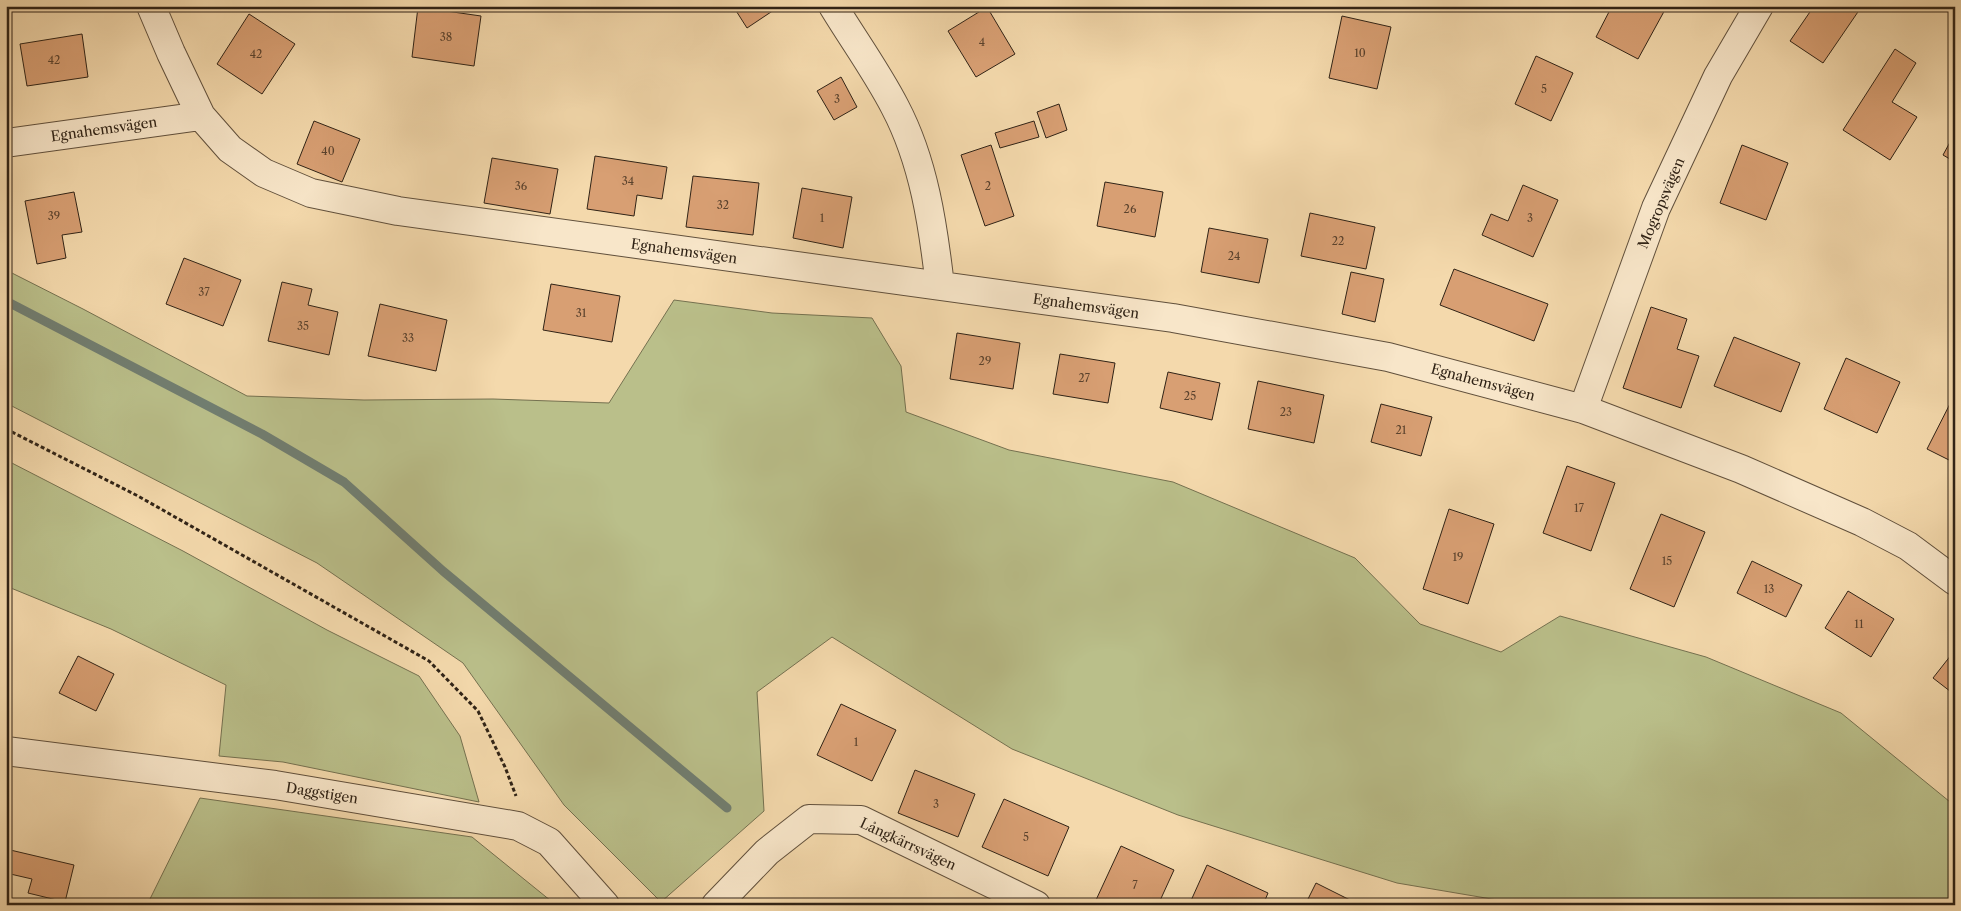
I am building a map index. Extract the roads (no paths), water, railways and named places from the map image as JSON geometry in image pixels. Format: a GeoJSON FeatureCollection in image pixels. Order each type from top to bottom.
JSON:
{"type":"FeatureCollection","features":[{"type":"Feature","properties":{"kind":"street","name":"Egnahemsvägen"},"geometry":{"type":"LineString","coordinates":[[152,6],[170,53],[201,116],[230,149],[250,164],[264,173],[311,193],[398,211],[1173,318],[1388,357],[1583,409],[1741,469],[1862,522],[1908,546],[1955,580]]}},
{"type":"Feature","properties":{"kind":"street"},"geometry":{"type":"LineString","coordinates":[[833,6],[895,107],[911,144],[926,192],[934,231],[940,286]]}},
{"type":"Feature","properties":{"kind":"street","name":"Mogropsvägen"},"geometry":{"type":"LineString","coordinates":[[1583,409],[1656,208],[1718,76],[1759,6]]}},
{"type":"Feature","properties":{"kind":"street","name":"Egnahemsvägen"},"geometry":{"type":"LineString","coordinates":[[6,143],[201,116]]}},
{"type":"Feature","properties":{"kind":"street","name":"Daggstigen"},"geometry":{"type":"LineString","coordinates":[[6,751],[275,785],[518,826],[549,842],[605,905]]}},
{"type":"Feature","properties":{"kind":"street","name":"Långkärrsvägen"},"geometry":{"type":"LineString","coordinates":[[716,905],[767,852],[809,819],[861,820],[1036,905]]}},
{"type":"Feature","properties":{"kind":"waterway"},"geometry":{"type":"LineString","coordinates":[[6,301],[262,434],[344,482],[443,571],[727,808]]}}]}
